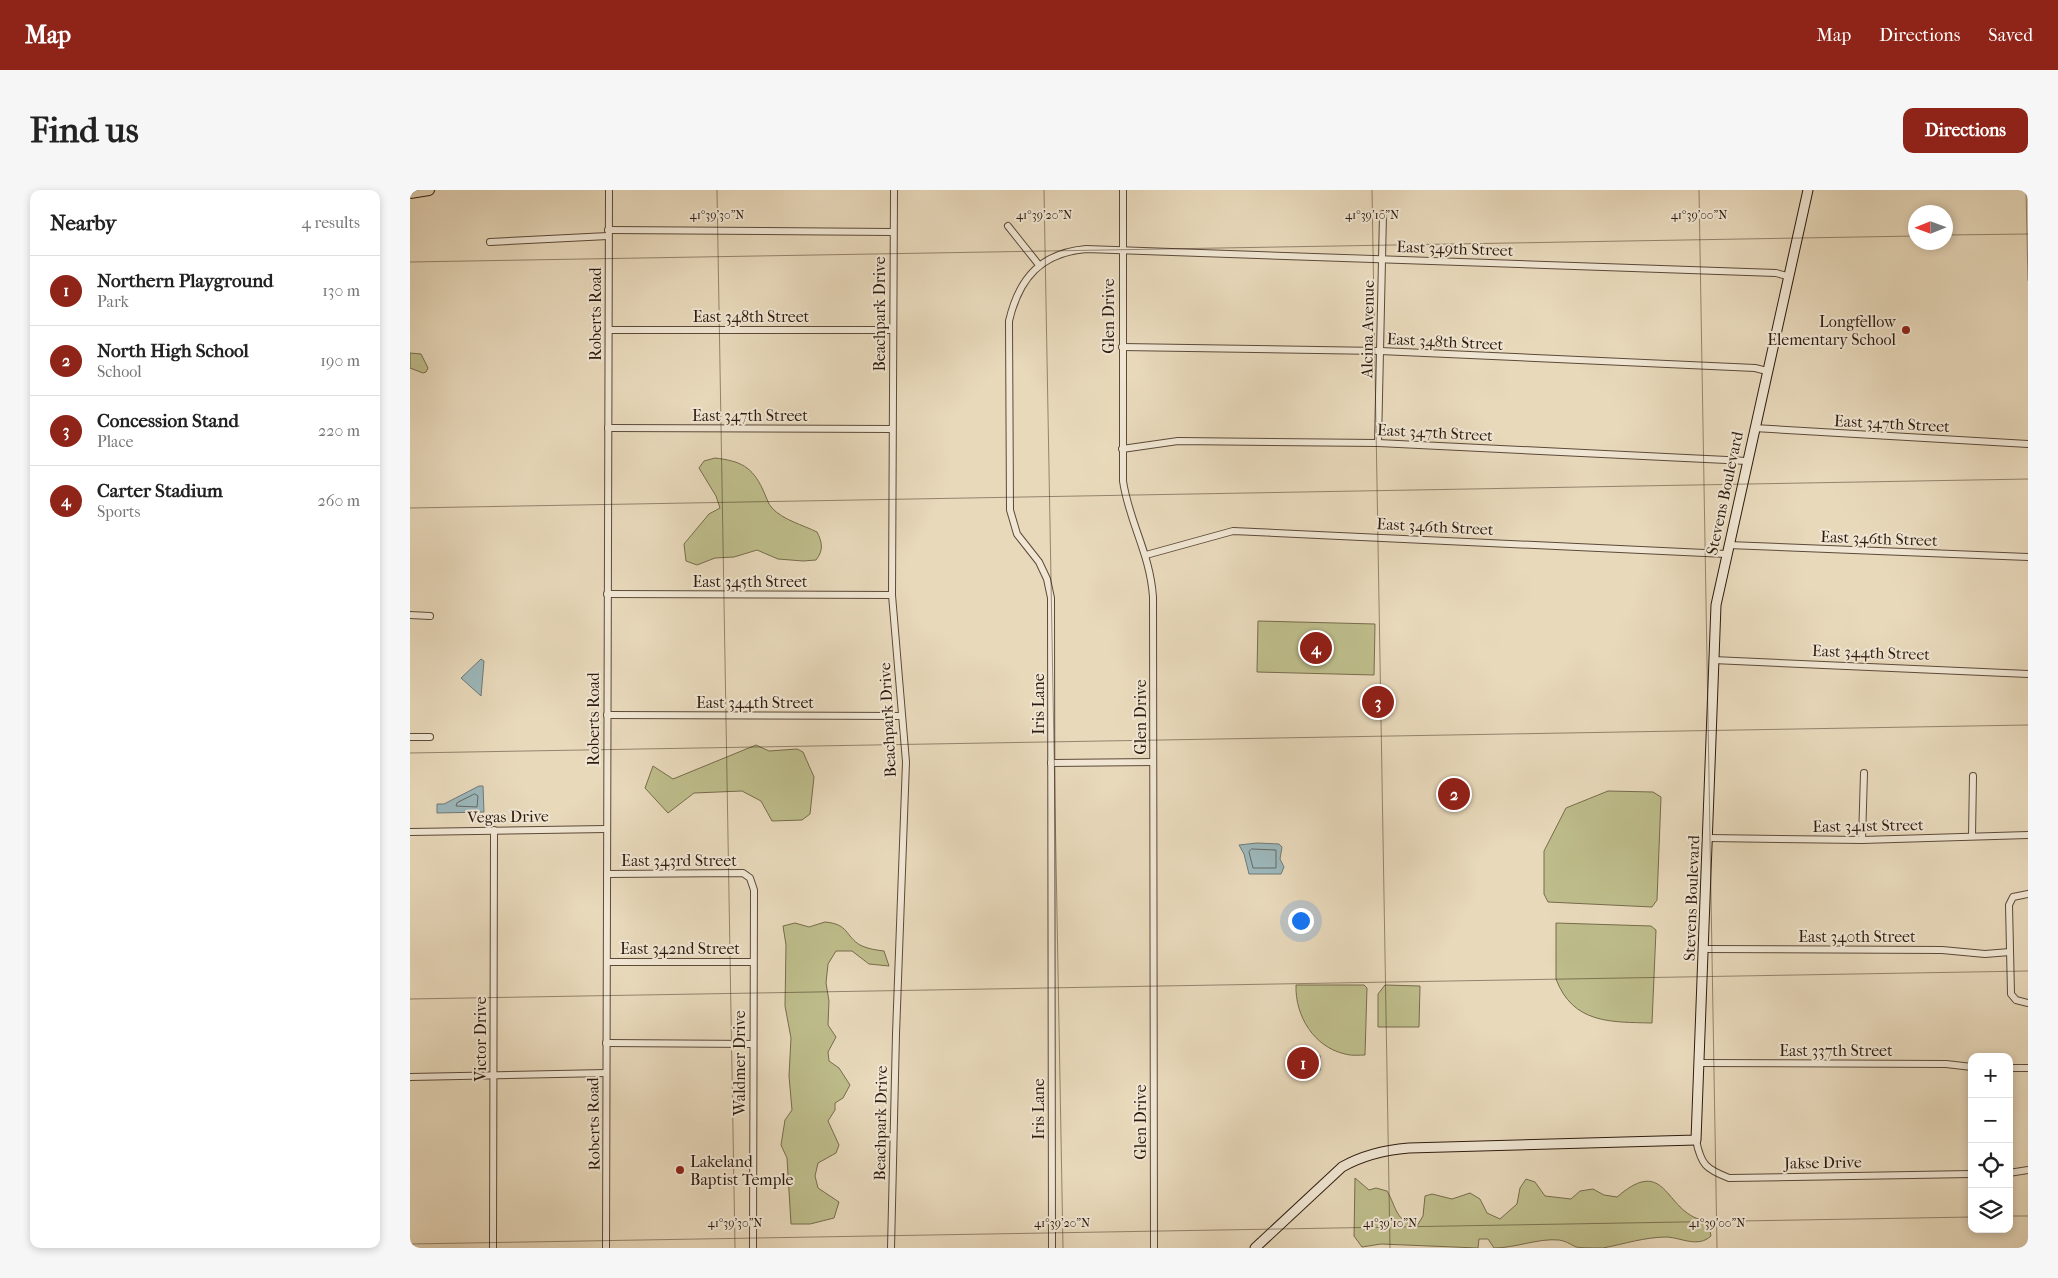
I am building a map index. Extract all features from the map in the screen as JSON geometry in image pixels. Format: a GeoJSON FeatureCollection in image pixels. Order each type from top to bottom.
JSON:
{"type":"FeatureCollection","features":[{"type":"Feature","properties":{"kind":"main road"},"geometry":{"type":"LineString","coordinates":[[410,192],[429,190]]}},
{"type":"Feature","properties":{"kind":"street","name":"Roberts Road"},"geometry":{"type":"LineString","coordinates":[[606,1248],[608,190]]}},
{"type":"Feature","properties":{"kind":"street","name":"Beachpark Drive"},"geometry":{"type":"LineString","coordinates":[[891,1248],[906,762],[892,595],[894,190]]}},
{"type":"Feature","properties":{"kind":"street","name":"Glen Drive"},"geometry":{"type":"LineString","coordinates":[[1123,190],[1122,449],[1124,491],[1146,555],[1153,597],[1154,1248]]}},
{"type":"Feature","properties":{"kind":"street","name":"Stevens Boulevard"},"geometry":{"type":"LineString","coordinates":[[1696,1140],[1716,605],[1746,461],[1808,190]]}},
{"type":"Feature","properties":{"kind":"street","name":"Alcina Avenue"},"geometry":{"type":"LineString","coordinates":[[1378,443],[1383,214]]}},
{"type":"Feature","properties":{"kind":"street"},"geometry":{"type":"LineString","coordinates":[[1008,226],[1039,265]]}},
{"type":"Feature","properties":{"kind":"street"},"geometry":{"type":"LineString","coordinates":[[490,242],[608,233],[893,232]]}},
{"type":"Feature","properties":{"kind":"street","name":"Iris Lane"},"geometry":{"type":"LineString","coordinates":[[1052,1248],[1051,598],[1047,579],[1039,562],[1017,534],[1010,510],[1009,321],[1019,290],[1039,265],[1071,250],[1122,250]]}},
{"type":"Feature","properties":{"kind":"street","name":"East 349th Street"},"geometry":{"type":"LineString","coordinates":[[1122,250],[1776,273],[1788,276]]}},
{"type":"Feature","properties":{"kind":"street","name":"East 348th Street"},"geometry":{"type":"LineString","coordinates":[[609,330],[893,330]]}},
{"type":"Feature","properties":{"kind":"street","name":"East 348th Street"},"geometry":{"type":"LineString","coordinates":[[1122,347],[1380,351],[1755,368],[1766,371]]}},
{"type":"Feature","properties":{"kind":"street","name":"East 347th Street"},"geometry":{"type":"LineString","coordinates":[[608,428],[892,429]]}},
{"type":"Feature","properties":{"kind":"street","name":"East 347th Street"},"geometry":{"type":"LineString","coordinates":[[1754,428],[2028,444]]}},
{"type":"Feature","properties":{"kind":"street","name":"East 347th Street"},"geometry":{"type":"LineString","coordinates":[[1122,449],[1178,442],[1378,443],[1746,461]]}},
{"type":"Feature","properties":{"kind":"street","name":"East 346th Street"},"geometry":{"type":"LineString","coordinates":[[1146,555],[1233,531],[1727,550],[2028,557]]}},
{"type":"Feature","properties":{"kind":"street","name":"East 345th Street"},"geometry":{"type":"LineString","coordinates":[[607,594],[892,595]]}},
{"type":"Feature","properties":{"kind":"street"},"geometry":{"type":"LineString","coordinates":[[410,615],[430,616]]}},
{"type":"Feature","properties":{"kind":"street","name":"East 344th Street"},"geometry":{"type":"LineString","coordinates":[[1713,660],[2028,674]]}},
{"type":"Feature","properties":{"kind":"street","name":"East 344th Street"},"geometry":{"type":"LineString","coordinates":[[607,715],[902,716]]}},
{"type":"Feature","properties":{"kind":"street"},"geometry":{"type":"LineString","coordinates":[[410,737],[430,737]]}},
{"type":"Feature","properties":{"kind":"street"},"geometry":{"type":"LineString","coordinates":[[1051,763],[1153,762]]}},
{"type":"Feature","properties":{"kind":"street"},"geometry":{"type":"LineString","coordinates":[[1862,840],[1864,773]]}},
{"type":"Feature","properties":{"kind":"street"},"geometry":{"type":"LineString","coordinates":[[1972,836],[1973,776]]}},
{"type":"Feature","properties":{"kind":"street","name":"Vegas Drive"},"geometry":{"type":"LineString","coordinates":[[410,832],[606,829]]}},
{"type":"Feature","properties":{"kind":"street","name":"Victor Drive"},"geometry":{"type":"LineString","coordinates":[[493,1248],[494,830]]}},
{"type":"Feature","properties":{"kind":"street","name":"East 341st Street"},"geometry":{"type":"LineString","coordinates":[[1708,838],[1862,840],[2028,835]]}},
{"type":"Feature","properties":{"kind":"street","name":"East 343rd Street"},"geometry":{"type":"LineString","coordinates":[[607,874],[743,874],[750,878]]}},
{"type":"Feature","properties":{"kind":"street","name":"Waldmer Drive"},"geometry":{"type":"LineString","coordinates":[[750,878],[754,890],[753,1248]]}},
{"type":"Feature","properties":{"kind":"street"},"geometry":{"type":"LineString","coordinates":[[2026,1003],[2016,1000],[2011,994],[2008,905],[2013,897],[2028,894]]}},
{"type":"Feature","properties":{"kind":"street","name":"East 340th Street"},"geometry":{"type":"LineString","coordinates":[[1704,950],[1942,950],[1985,954],[2010,952]]}},
{"type":"Feature","properties":{"kind":"street","name":"East 342nd Street"},"geometry":{"type":"LineString","coordinates":[[607,962],[753,962]]}},
{"type":"Feature","properties":{"kind":"street"},"geometry":{"type":"LineString","coordinates":[[606,1043],[753,1044]]}},
{"type":"Feature","properties":{"kind":"street","name":"East 337th Street"},"geometry":{"type":"LineString","coordinates":[[1699,1064],[1946,1064],[1968,1067]]}},
{"type":"Feature","properties":{"kind":"street"},"geometry":{"type":"LineString","coordinates":[[2013,1068],[2028,1068]]}},
{"type":"Feature","properties":{"kind":"street"},"geometry":{"type":"LineString","coordinates":[[410,1077],[606,1073]]}},
{"type":"Feature","properties":{"kind":"street"},"geometry":{"type":"LineString","coordinates":[[1255,1248],[1342,1167],[1359,1158],[1380,1152],[1409,1148],[1696,1140]]}},
{"type":"Feature","properties":{"kind":"street","name":"Jakse Drive"},"geometry":{"type":"LineString","coordinates":[[1696,1140],[1699,1156],[1709,1170],[1729,1178],[1968,1174]]}},
{"type":"Feature","properties":{"kind":"street"},"geometry":{"type":"LineString","coordinates":[[2013,1172],[2028,1170]]}},
{"type":"Feature","properties":{"kind":"shaded area"},"geometry":{"type":"Polygon","coordinates":[[[410,353],[421,354],[428,368],[426,372],[423,373],[410,368],[410,353]]]}},
{"type":"Feature","properties":{"kind":"shaded area"},"geometry":{"type":"Polygon","coordinates":[[[715,458],[738,463],[750,470],[759,482],[772,508],[787,519],[817,532],[821,546],[816,560],[778,559],[757,550],[734,557],[715,558],[697,565],[686,561],[684,544],[709,514],[720,508],[716,496],[699,468],[704,461],[715,458]]]}},
{"type":"Feature","properties":{"kind":"shaded area"},"geometry":{"type":"Polygon","coordinates":[[[1258,621],[1375,624],[1374,675],[1257,672],[1258,621]]]}},
{"type":"Feature","properties":{"kind":"shaded area"},"geometry":{"type":"Polygon","coordinates":[[[756,745],[769,751],[797,749],[803,752],[814,777],[810,814],[802,820],[772,821],[761,801],[742,791],[694,793],[668,813],[645,788],[653,766],[673,779],[756,745]]]}},
{"type":"Feature","properties":{"kind":"shaded area"},"geometry":{"type":"Polygon","coordinates":[[[1608,791],[1653,792],[1661,797],[1657,900],[1652,907],[1548,902],[1544,894],[1544,851],[1566,808],[1608,791]]]}},
{"type":"Feature","properties":{"kind":"shaded area"},"geometry":{"type":"Polygon","coordinates":[[[825,922],[833,923],[843,928],[860,945],[884,951],[889,966],[869,964],[852,951],[836,951],[828,964],[826,983],[829,1001],[828,1025],[836,1037],[828,1052],[829,1061],[839,1068],[850,1085],[843,1098],[835,1103],[835,1110],[828,1121],[839,1145],[836,1153],[818,1163],[815,1176],[818,1188],[839,1202],[834,1218],[810,1224],[791,1224],[787,1158],[781,1145],[785,1120],[792,1110],[789,1076],[791,1038],[785,1006],[786,945],[783,926],[795,923],[809,927],[825,922]]]}},
{"type":"Feature","properties":{"kind":"shaded area"},"geometry":{"type":"Polygon","coordinates":[[[1556,923],[1651,926],[1656,930],[1652,1023],[1608,1021],[1595,1018],[1572,1005],[1563,994],[1556,979],[1556,923]]]}},
{"type":"Feature","properties":{"kind":"shaded area"},"geometry":{"type":"Polygon","coordinates":[[[1296,985],[1364,985],[1367,988],[1365,1055],[1348,1055],[1334,1050],[1324,1045],[1316,1037],[1303,1019],[1299,1008],[1296,985]]]}},
{"type":"Feature","properties":{"kind":"shaded area"},"geometry":{"type":"Polygon","coordinates":[[[1385,985],[1420,986],[1419,1027],[1378,1027],[1378,994],[1385,985]]]}},
{"type":"Feature","properties":{"kind":"shaded area"},"geometry":{"type":"Polygon","coordinates":[[[1287,1056],[1320,1056],[1320,1070],[1287,1070],[1287,1056]]]}},
{"type":"Feature","properties":{"kind":"shaded area"},"geometry":{"type":"Polygon","coordinates":[[[1355,1178],[1369,1190],[1376,1188],[1387,1191],[1400,1217],[1404,1221],[1417,1226],[1423,1216],[1425,1196],[1432,1194],[1452,1199],[1470,1193],[1480,1199],[1487,1213],[1500,1219],[1517,1204],[1520,1188],[1526,1179],[1535,1182],[1545,1196],[1571,1199],[1580,1191],[1593,1189],[1604,1195],[1617,1197],[1634,1185],[1647,1181],[1657,1184],[1694,1217],[1708,1221],[1711,1236],[1706,1240],[1695,1242],[1667,1237],[1651,1238],[1603,1248],[1576,1247],[1564,1241],[1551,1240],[1494,1248],[1488,1239],[1479,1239],[1478,1248],[1381,1244],[1362,1247],[1354,1236],[1355,1178]]]}},
{"type":"Feature","properties":{"kind":"water"},"geometry":{"type":"Polygon","coordinates":[[[481,659],[484,661],[481,696],[461,678],[481,659]]]}},
{"type":"Feature","properties":{"kind":"water"},"geometry":{"type":"Polygon","coordinates":[[[479,786],[483,786],[484,812],[437,813],[437,804],[444,804],[479,786]]]}},
{"type":"Feature","properties":{"kind":"water"},"geometry":{"type":"Polygon","coordinates":[[[1257,843],[1279,844],[1282,847],[1280,859],[1284,867],[1281,874],[1249,874],[1244,854],[1239,845],[1257,843]]]}},
{"type":"Feature","properties":{"kind":"place","name":"Longfellow Elementary School"},"geometry":{"type":"Point","coordinates":[1906,330]}},
{"type":"Feature","properties":{"kind":"place","name":"Carter Stadium"},"geometry":{"type":"Point","coordinates":[1316,648]}},
{"type":"Feature","properties":{"kind":"place","name":"Concession Stand"},"geometry":{"type":"Point","coordinates":[1378,702]}},
{"type":"Feature","properties":{"kind":"place","name":"North High School"},"geometry":{"type":"Point","coordinates":[1454,794]}},
{"type":"Feature","properties":{"kind":"place","name":"Northern Playground"},"geometry":{"type":"Point","coordinates":[1303,1063]}},
{"type":"Feature","properties":{"kind":"place","name":"Lakeland Baptist Temple"},"geometry":{"type":"Point","coordinates":[680,1170]}}]}
